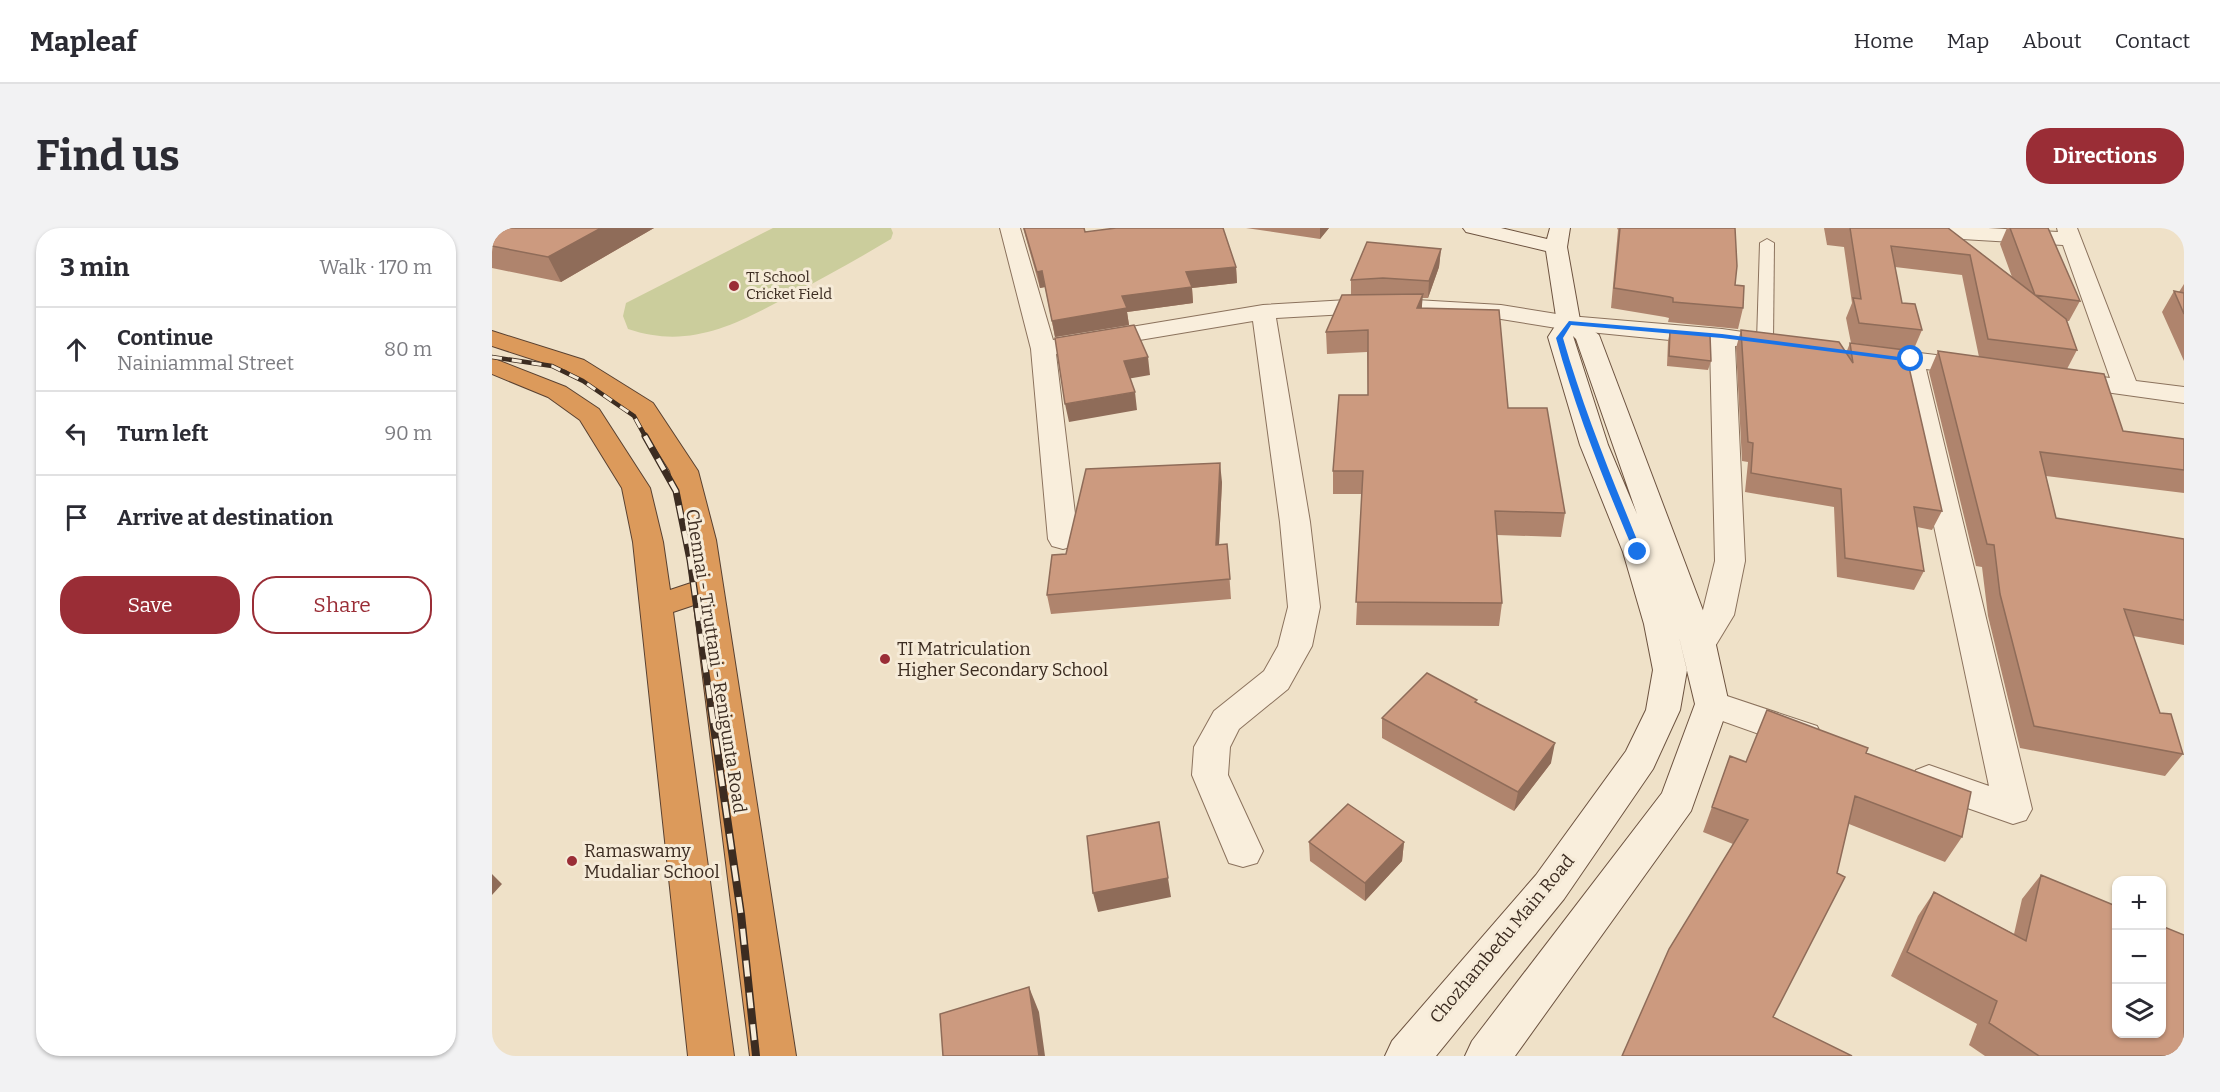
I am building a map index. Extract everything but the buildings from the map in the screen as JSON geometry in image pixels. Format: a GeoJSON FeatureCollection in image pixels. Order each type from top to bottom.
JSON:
{"type":"FeatureCollection","features":[{"type":"Feature","properties":{"kind":"highway","name":"Chennai - Tiruttani - Renigunta Road"},"geometry":{"type":"LineString","coordinates":[[492,338],[574,365],[644,409],[684,471],[701,540],[773,1056]]}},
{"type":"Feature","properties":{"kind":"highway"},"geometry":{"type":"LineString","coordinates":[[492,365],[557,392],[590,415],[636,488],[648,542],[711,1056]]}},
{"type":"Feature","properties":{"kind":"highway"},"geometry":{"type":"LineString","coordinates":[[656,606],[708,589]]}},
{"type":"Feature","properties":{"kind":"street"},"geometry":{"type":"LineString","coordinates":[[1010,228],[1043,349],[1063,539]]}},
{"type":"Feature","properties":{"kind":"street"},"geometry":{"type":"LineString","coordinates":[[1473,228],[1558,238]]}},
{"type":"Feature","properties":{"kind":"street"},"geometry":{"type":"LineString","coordinates":[[1896,230],[2069,233],[2126,388]]}},
{"type":"Feature","properties":{"kind":"street","name":"Chozhambedu Main Road"},"geometry":{"type":"LineString","coordinates":[[1408,1056],[1550,888],[1640,759],[1663,710],[1670,670],[1660,624],[1638,552],[1594,446],[1572,383],[1560,338],[1569,323],[1558,238]]}},
{"type":"Feature","properties":{"kind":"street"},"geometry":{"type":"LineString","coordinates":[[1043,349],[1263,312],[1393,306],[1501,312],[1569,323],[1722,336],[1810,347]]}},
{"type":"Feature","properties":{"kind":"street"},"geometry":{"type":"LineString","coordinates":[[1243,851],[1209,775],[1212,747],[1226,720],[1276,680],[1294,646],[1304,607],[1295,522],[1263,312]]}},
{"type":"Feature","properties":{"kind":"street"},"geometry":{"type":"LineString","coordinates":[[1488,1056],[1678,800],[1712,704],[1699,645],[1587,334],[1569,323]]}},
{"type":"Feature","properties":{"kind":"street"},"geometry":{"type":"LineString","coordinates":[[1699,645],[1718,615],[1730,561],[1722,336]]}},
{"type":"Feature","properties":{"kind":"street"},"geometry":{"type":"LineString","coordinates":[[1844,351],[2002,371]]}},
{"type":"Feature","properties":{"kind":"street"},"geometry":{"type":"LineString","coordinates":[[1901,770],[2013,809],[1911,359]]}},
{"type":"Feature","properties":{"kind":"street"},"geometry":{"type":"LineString","coordinates":[[2036,376],[2184,396]]}},
{"type":"Feature","properties":{"kind":"street"},"geometry":{"type":"LineString","coordinates":[[1712,704],[1835,747]]}},
{"type":"Feature","properties":{"kind":"lane"},"geometry":{"type":"LineString","coordinates":[[1765,341],[1767,243]]}},
{"type":"Feature","properties":{"kind":"green space","name":"TI School Cricket Field"},"geometry":{"type":"Polygon","coordinates":[[[773,228],[891,228],[893,233],[891,239],[854,261],[751,316],[713,331],[672,337],[628,329],[623,316],[626,303],[773,228]]]}},
{"type":"Feature","properties":{"kind":"railway"},"geometry":{"type":"LineString","coordinates":[[492,357],[552,366],[583,381],[634,416],[646,438]]}},
{"type":"Feature","properties":{"kind":"railway"},"geometry":{"type":"LineString","coordinates":[[645,436],[676,491],[690,560],[711,708]]}},
{"type":"Feature","properties":{"kind":"railway"},"geometry":{"type":"LineString","coordinates":[[711,707],[741,914],[756,1056]]}},
{"type":"Feature","properties":{"kind":"place","name":"TI School Cricket Field"},"geometry":{"type":"Point","coordinates":[734,286]}},
{"type":"Feature","properties":{"kind":"place","name":"TI Matriculation Higher Secondary School"},"geometry":{"type":"Point","coordinates":[885,659]}},
{"type":"Feature","properties":{"kind":"place","name":"Ramaswamy Mudaliar School"},"geometry":{"type":"Point","coordinates":[572,861]}},
{"type":"Feature","properties":{"kind":"route"},"geometry":{"type":"LineString","coordinates":[[1638,552],[1594,446],[1572,383],[1560,338],[1569,323],[1722,336],[1911,359]]}}]}
